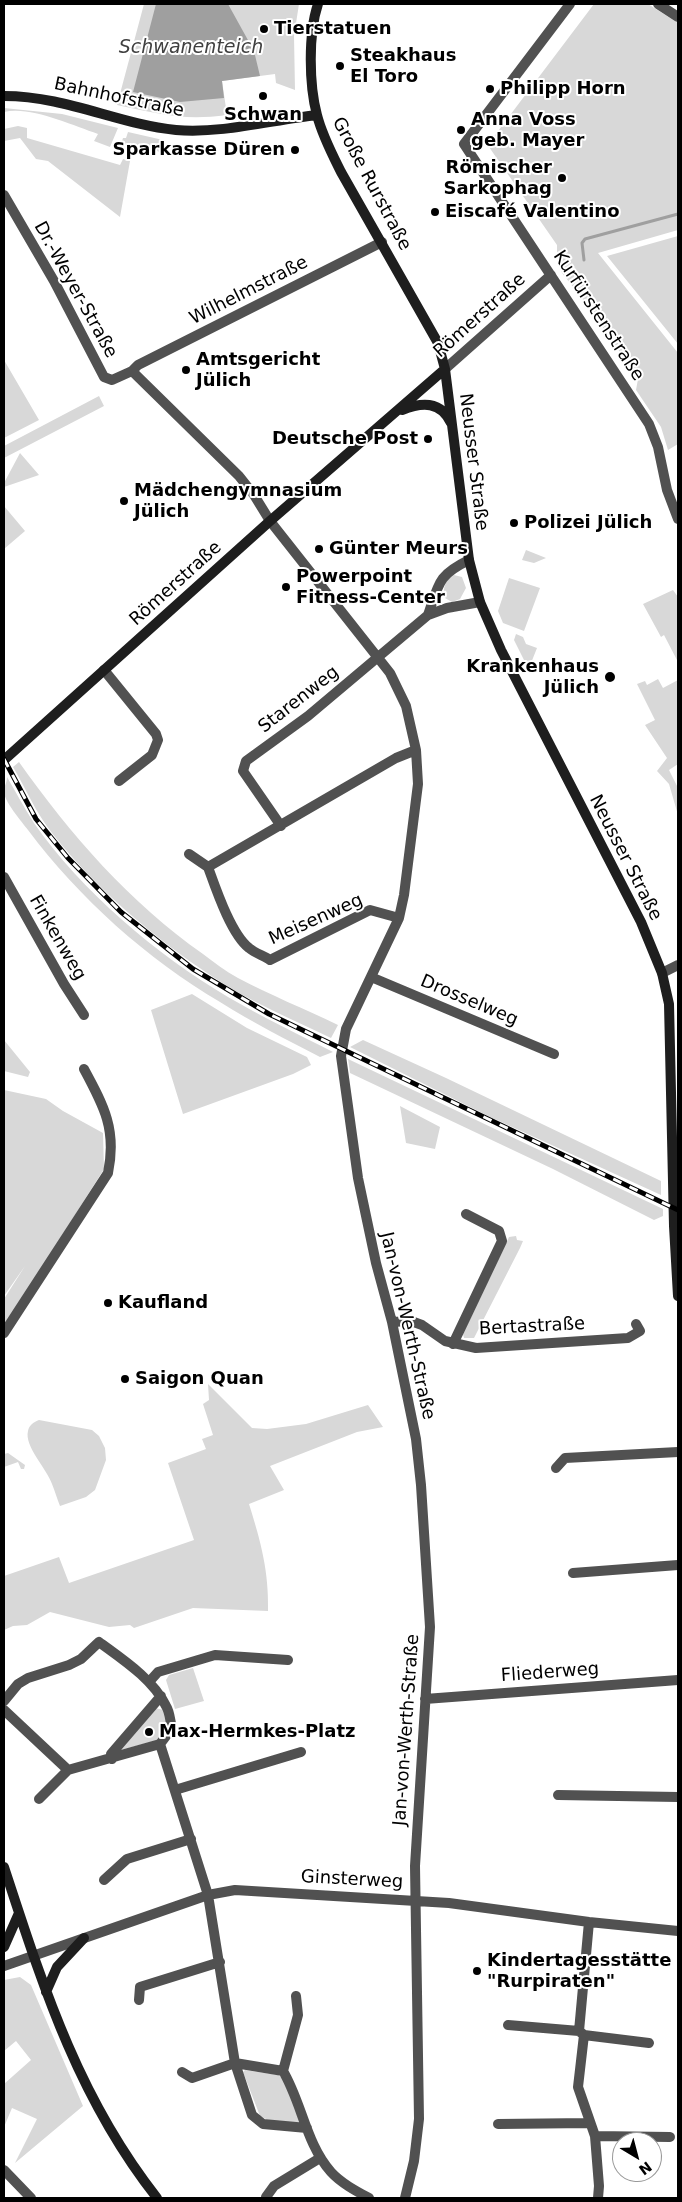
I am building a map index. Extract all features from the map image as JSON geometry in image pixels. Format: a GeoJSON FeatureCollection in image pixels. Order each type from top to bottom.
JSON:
{"type":"FeatureCollection","features":[{"type":"Feature","properties":{"kind":"main road","name":"Große Rurstraße"},"geometry":{"type":"LineString","coordinates":[[318,4],[312,45],[313,91],[316,115],[330,150],[438,343],[445,369]]}},
{"type":"Feature","properties":{"kind":"main road","name":"Bahnhofstraße"},"geometry":{"type":"LineString","coordinates":[[4,96],[64,102],[138,123],[176,130],[211,129],[316,115]]}},
{"type":"Feature","properties":{"kind":"main road","name":"Römerstraße"},"geometry":{"type":"LineString","coordinates":[[4,760],[270,521],[445,369]]}},
{"type":"Feature","properties":{"kind":"main road","name":"Neusser Straße"},"geometry":{"type":"LineString","coordinates":[[445,369],[469,560],[480,602],[502,650],[641,922],[662,973],[668,1004],[674,1226],[678,1296]]}},
{"type":"Feature","properties":{"kind":"main road"},"geometry":{"type":"LineString","coordinates":[[397,412],[412,406],[434,405],[447,415],[453,429]]}},
{"type":"Feature","properties":{"kind":"main road"},"geometry":{"type":"LineString","coordinates":[[4,1867],[18,1913],[61,2034],[94,2103],[118,2144],[157,2198]]}},
{"type":"Feature","properties":{"kind":"main road"},"geometry":{"type":"LineString","coordinates":[[4,1947],[18,1913]]}},
{"type":"Feature","properties":{"kind":"main road"},"geometry":{"type":"LineString","coordinates":[[46,1992],[50,1978],[63,1958],[84,1938]]}},
{"type":"Feature","properties":{"kind":"street","name":"Kurfürstenstraße"},"geometry":{"type":"LineString","coordinates":[[570,4],[464,144],[650,424],[658,448],[667,490],[678,519]]}},
{"type":"Feature","properties":{"kind":"street"},"geometry":{"type":"LineString","coordinates":[[658,4],[678,17]]}},
{"type":"Feature","properties":{"kind":"street","name":"Dr.-Weyer-Straße"},"geometry":{"type":"LineString","coordinates":[[4,195],[54,281],[104,378],[112,380],[132,371],[239,476],[254,495],[270,521]]}},
{"type":"Feature","properties":{"kind":"street","name":"Wilhelmstraße"},"geometry":{"type":"LineString","coordinates":[[132,371],[146,360],[382,242]]}},
{"type":"Feature","properties":{"kind":"street","name":"Römerstraße"},"geometry":{"type":"LineString","coordinates":[[445,369],[551,275]]}},
{"type":"Feature","properties":{"kind":"street","name":"Jan-von-Werth-Straße"},"geometry":{"type":"LineString","coordinates":[[270,521],[390,672],[406,706],[416,750],[418,784],[404,895],[399,918],[346,1030],[341,1056],[358,1178],[376,1263],[392,1322],[416,1440],[421,1485],[430,1627],[416,1900],[419,2119],[414,2161],[405,2198]]}},
{"type":"Feature","properties":{"kind":"street"},"geometry":{"type":"LineString","coordinates":[[428,614],[440,581],[447,572],[469,560]]}},
{"type":"Feature","properties":{"kind":"street"},"geometry":{"type":"LineString","coordinates":[[378,657],[428,614],[447,608],[480,602]]}},
{"type":"Feature","properties":{"kind":"street","name":"Starenweg"},"geometry":{"type":"LineString","coordinates":[[281,826],[243,771],[246,761],[308,716],[378,657]]}},
{"type":"Feature","properties":{"kind":"street"},"geometry":{"type":"LineString","coordinates":[[104,670],[156,734],[158,740],[152,755],[119,781]]}},
{"type":"Feature","properties":{"kind":"street"},"geometry":{"type":"LineString","coordinates":[[189,854],[208,867],[396,758],[416,750]]}},
{"type":"Feature","properties":{"kind":"street","name":"Meisenweg"},"geometry":{"type":"LineString","coordinates":[[208,867],[226,914],[238,934],[248,948],[270,960],[370,910],[399,918]]}},
{"type":"Feature","properties":{"kind":"street","name":"Finkenweg"},"geometry":{"type":"LineString","coordinates":[[4,877],[64,984],[84,1015]]}},
{"type":"Feature","properties":{"kind":"street"},"geometry":{"type":"LineString","coordinates":[[662,973],[678,964]]}},
{"type":"Feature","properties":{"kind":"street","name":"Drosselweg"},"geometry":{"type":"LineString","coordinates":[[371,977],[554,1054]]}},
{"type":"Feature","properties":{"kind":"street"},"geometry":{"type":"LineString","coordinates":[[4,1333],[108,1173],[112,1153],[111,1131],[98,1094],[84,1069]]}},
{"type":"Feature","properties":{"kind":"street"},"geometry":{"type":"LineString","coordinates":[[453,1344],[502,1241],[500,1232],[466,1214]]}},
{"type":"Feature","properties":{"kind":"street","name":"Bertastraße"},"geometry":{"type":"LineString","coordinates":[[392,1322],[411,1321],[422,1325],[445,1341],[453,1344],[495,1348],[628,1338],[640,1331],[636,1324]]}},
{"type":"Feature","properties":{"kind":"street"},"geometry":{"type":"LineString","coordinates":[[556,1468],[566,1458],[678,1452]]}},
{"type":"Feature","properties":{"kind":"street"},"geometry":{"type":"LineString","coordinates":[[573,1573],[678,1565]]}},
{"type":"Feature","properties":{"kind":"street"},"geometry":{"type":"LineString","coordinates":[[4,1701],[18,1684],[28,1678],[69,1665],[81,1659],[99,1642],[149,1682],[168,1708],[172,1728],[160,1744],[68,1770],[39,1799]]}},
{"type":"Feature","properties":{"kind":"street"},"geometry":{"type":"LineString","coordinates":[[149,1682],[158,1672],[215,1655],[288,1660]]}},
{"type":"Feature","properties":{"kind":"street","name":"Fliederweg"},"geometry":{"type":"LineString","coordinates":[[425,1699],[678,1680]]}},
{"type":"Feature","properties":{"kind":"street"},"geometry":{"type":"LineString","coordinates":[[112,1759],[111,1754],[161,1696]]}},
{"type":"Feature","properties":{"kind":"street"},"geometry":{"type":"LineString","coordinates":[[4,1710],[68,1770]]}},
{"type":"Feature","properties":{"kind":"street"},"geometry":{"type":"LineString","coordinates":[[160,1744],[208,1895],[220,1962],[234,2063],[252,2115],[264,2124],[307,2128]]}},
{"type":"Feature","properties":{"kind":"street"},"geometry":{"type":"LineString","coordinates":[[175,1790],[301,1752]]}},
{"type":"Feature","properties":{"kind":"street"},"geometry":{"type":"LineString","coordinates":[[558,1795],[678,1798]]}},
{"type":"Feature","properties":{"kind":"street"},"geometry":{"type":"LineString","coordinates":[[104,1880],[127,1859],[191,1839]]}},
{"type":"Feature","properties":{"kind":"street","name":"Ginsterweg"},"geometry":{"type":"LineString","coordinates":[[4,1966],[208,1895],[235,1890],[449,1903],[678,1932]]}},
{"type":"Feature","properties":{"kind":"street"},"geometry":{"type":"LineString","coordinates":[[589,1922],[578,2087],[594,2136],[599,2186],[598,2198]]}},
{"type":"Feature","properties":{"kind":"street"},"geometry":{"type":"LineString","coordinates":[[139,2000],[140,1987],[220,1962]]}},
{"type":"Feature","properties":{"kind":"street"},"geometry":{"type":"LineString","coordinates":[[296,1996],[298,2015],[283,2071],[291,2084],[320,2158],[332,2173],[368,2198]]}},
{"type":"Feature","properties":{"kind":"street"},"geometry":{"type":"LineString","coordinates":[[508,2025],[649,2042]]}},
{"type":"Feature","properties":{"kind":"street"},"geometry":{"type":"LineString","coordinates":[[182,2072],[192,2078],[234,2063],[283,2071]]}},
{"type":"Feature","properties":{"kind":"street"},"geometry":{"type":"LineString","coordinates":[[498,2124],[590,2123]]}},
{"type":"Feature","properties":{"kind":"street"},"geometry":{"type":"LineString","coordinates":[[594,2136],[670,2137]]}},
{"type":"Feature","properties":{"kind":"street"},"geometry":{"type":"LineString","coordinates":[[266,2197],[274,2186],[320,2158]]}},
{"type":"Feature","properties":{"kind":"street"},"geometry":{"type":"LineString","coordinates":[[4,2170],[17,2181],[31,2198]]}},
{"type":"Feature","properties":{"kind":"shaded area"},"geometry":{"type":"Polygon","coordinates":[[[144,4],[299,4],[294,36],[295,90],[276,83],[275,74],[222,81],[227,115],[211,117],[172,116],[117,105],[144,4]]]}},
{"type":"Feature","properties":{"kind":"shaded area"},"geometry":{"type":"Polygon","coordinates":[[[594,4],[648,4],[678,23],[678,230],[598,253],[678,353],[678,444],[668,450],[661,427],[636,390],[638,379],[592,311],[562,273],[557,258],[557,245],[489,147],[489,143],[594,4]]]}},
{"type":"Feature","properties":{"kind":"shaded area"},"geometry":{"type":"Polygon","coordinates":[[[4,108],[62,114],[118,128],[110,147],[94,141],[98,134],[38,114],[15,111],[4,112],[4,108]]]}},
{"type":"Feature","properties":{"kind":"shaded area"},"geometry":{"type":"Polygon","coordinates":[[[18,126],[27,128],[27,138],[120,165],[123,159],[130,161],[120,217],[48,161],[36,159],[20,138],[4,141],[4,129],[18,126]]]}},
{"type":"Feature","properties":{"kind":"shaded area"},"geometry":{"type":"Polygon","coordinates":[[[128,132],[163,140],[162,153],[157,151],[155,156],[150,155],[149,150],[128,144],[125,149],[120,147],[123,138],[126,138],[128,132]]]}},
{"type":"Feature","properties":{"kind":"shaded area"},"geometry":{"type":"Polygon","coordinates":[[[678,236],[678,344],[607,256],[678,236]]]}},
{"type":"Feature","properties":{"kind":"shaded area"},"geometry":{"type":"Polygon","coordinates":[[[4,360],[39,420],[4,438],[4,360]]]}},
{"type":"Feature","properties":{"kind":"shaded area"},"geometry":{"type":"Polygon","coordinates":[[[99,396],[104,406],[4,458],[4,446],[99,396]]]}},
{"type":"Feature","properties":{"kind":"shaded area"},"geometry":{"type":"Polygon","coordinates":[[[20,453],[39,475],[4,487],[4,483],[20,453]]]}},
{"type":"Feature","properties":{"kind":"shaded area"},"geometry":{"type":"Polygon","coordinates":[[[4,506],[25,531],[4,549],[4,506]]]}},
{"type":"Feature","properties":{"kind":"shaded area"},"geometry":{"type":"Polygon","coordinates":[[[526,550],[546,558],[534,563],[522,560],[526,550]]]}},
{"type":"Feature","properties":{"kind":"shaded area"},"geometry":{"type":"Polygon","coordinates":[[[454,575],[462,577],[466,588],[460,599],[452,602],[445,598],[444,588],[446,582],[454,575]]]}},
{"type":"Feature","properties":{"kind":"shaded area"},"geometry":{"type":"Polygon","coordinates":[[[509,578],[540,588],[524,631],[503,623],[498,611],[509,578]]]}},
{"type":"Feature","properties":{"kind":"shaded area"},"geometry":{"type":"Polygon","coordinates":[[[673,590],[678,597],[678,662],[664,635],[661,637],[643,604],[673,590]]]}},
{"type":"Feature","properties":{"kind":"shaded area"},"geometry":{"type":"Polygon","coordinates":[[[516,634],[523,637],[526,644],[537,648],[531,663],[535,665],[530,668],[527,666],[514,640],[516,634]]]}},
{"type":"Feature","properties":{"kind":"shaded area"},"geometry":{"type":"Polygon","coordinates":[[[658,679],[663,688],[678,680],[678,764],[669,770],[678,788],[678,815],[669,784],[657,771],[667,758],[645,725],[655,720],[637,684],[645,681],[647,685],[658,679]]]}},
{"type":"Feature","properties":{"kind":"shaded area"},"geometry":{"type":"Polygon","coordinates":[[[19,762],[80,841],[126,890],[151,913],[176,934],[233,975],[338,1025],[331,1038],[227,986],[169,946],[127,911],[87,874],[46,825],[13,767],[19,762]]]}},
{"type":"Feature","properties":{"kind":"shaded area"},"geometry":{"type":"Polygon","coordinates":[[[7,777],[30,817],[53,848],[97,897],[122,920],[174,962],[228,997],[333,1052],[320,1057],[270,1031],[193,985],[141,947],[69,880],[13,811],[4,795],[7,777]]]}},
{"type":"Feature","properties":{"kind":"shaded area"},"geometry":{"type":"Polygon","coordinates":[[[192,994],[247,1028],[307,1057],[311,1065],[293,1074],[183,1114],[151,1010],[192,994]]]}},
{"type":"Feature","properties":{"kind":"shaded area"},"geometry":{"type":"Polygon","coordinates":[[[4,1040],[30,1072],[28,1077],[4,1071],[4,1040]]]}},
{"type":"Feature","properties":{"kind":"shaded area"},"geometry":{"type":"Polygon","coordinates":[[[363,1040],[661,1181],[661,1195],[488,1116],[350,1047],[363,1040]]]}},
{"type":"Feature","properties":{"kind":"shaded area"},"geometry":{"type":"Polygon","coordinates":[[[348,1059],[663,1209],[663,1216],[654,1220],[553,1169],[350,1073],[348,1059]]]}},
{"type":"Feature","properties":{"kind":"shaded area"},"geometry":{"type":"Polygon","coordinates":[[[4,1090],[46,1099],[63,1111],[103,1133],[104,1169],[4,1327],[4,1299],[25,1266],[4,1296],[4,1090]]]}},
{"type":"Feature","properties":{"kind":"shaded area"},"geometry":{"type":"Polygon","coordinates":[[[400,1106],[440,1127],[435,1149],[406,1143],[400,1106]]]}},
{"type":"Feature","properties":{"kind":"shaded area"},"geometry":{"type":"Polygon","coordinates":[[[516,1236],[517,1240],[523,1241],[520,1248],[474,1338],[464,1338],[463,1334],[509,1237],[516,1236]]]}},
{"type":"Feature","properties":{"kind":"shaded area"},"geometry":{"type":"Polygon","coordinates":[[[208,1384],[252,1428],[267,1429],[306,1424],[368,1405],[383,1427],[357,1432],[270,1466],[284,1490],[249,1504],[263,1557],[267,1583],[268,1611],[193,1608],[134,1628],[130,1625],[109,1627],[50,1612],[27,1625],[13,1626],[4,1630],[4,1576],[59,1557],[69,1583],[194,1540],[168,1463],[206,1449],[202,1439],[213,1435],[203,1404],[209,1400],[208,1384]]]}},
{"type":"Feature","properties":{"kind":"shaded area"},"geometry":{"type":"Polygon","coordinates":[[[39,1420],[92,1430],[99,1436],[105,1448],[106,1460],[95,1490],[86,1497],[60,1506],[49,1478],[29,1444],[29,1427],[39,1420]]]}},
{"type":"Feature","properties":{"kind":"shaded area"},"geometry":{"type":"Polygon","coordinates":[[[8,1453],[25,1465],[24,1469],[21,1469],[18,1462],[4,1467],[4,1454],[8,1453]]]}},
{"type":"Feature","properties":{"kind":"shaded area"},"geometry":{"type":"Polygon","coordinates":[[[193,1668],[204,1701],[175,1709],[166,1680],[169,1675],[193,1668]]]}},
{"type":"Feature","properties":{"kind":"shaded area","name":"Max-Hermkes-Platz"},"geometry":{"type":"Polygon","coordinates":[[[155,1708],[164,1710],[168,1723],[158,1740],[117,1751],[155,1708]]]}},
{"type":"Feature","properties":{"kind":"shaded area"},"geometry":{"type":"Polygon","coordinates":[[[20,1977],[31,1985],[83,2106],[15,2163],[37,2119],[12,2108],[4,2127],[4,2084],[31,2060],[16,2041],[4,2051],[4,1980],[20,1977]]]}},
{"type":"Feature","properties":{"kind":"shaded area"},"geometry":{"type":"Polygon","coordinates":[[[245,2070],[278,2075],[285,2080],[300,2123],[270,2121],[260,2116],[243,2072],[245,2070]]]}},
{"type":"Feature","properties":{"kind":"water","name":"Schwanenteich"},"geometry":{"type":"Polygon","coordinates":[[[156,4],[228,4],[254,51],[260,76],[222,81],[224,98],[180,102],[133,92],[156,4]]]}},
{"type":"Feature","properties":{"kind":"waterway"},"geometry":{"type":"LineString","coordinates":[[584,260],[582,243],[585,239],[678,214]]}},
{"type":"Feature","properties":{"kind":"railway"},"geometry":{"type":"LineString","coordinates":[[4,759],[36,819],[68,858],[121,912],[193,969],[269,1014],[678,1210]]}},
{"type":"Feature","properties":{"kind":"place","name":"Tierstatuen"},"geometry":{"type":"Point","coordinates":[264,29]}},
{"type":"Feature","properties":{"kind":"place","name":"Steakhaus El Toro"},"geometry":{"type":"Point","coordinates":[340,66]}},
{"type":"Feature","properties":{"kind":"place","name":"Philipp Horn"},"geometry":{"type":"Point","coordinates":[490,89]}},
{"type":"Feature","properties":{"kind":"place","name":"Schwan"},"geometry":{"type":"Point","coordinates":[263,96]}},
{"type":"Feature","properties":{"kind":"place","name":"Anna Voss geb. Mayer"},"geometry":{"type":"Point","coordinates":[461,130]}},
{"type":"Feature","properties":{"kind":"place","name":"Sparkasse Düren"},"geometry":{"type":"Point","coordinates":[295,150]}},
{"type":"Feature","properties":{"kind":"place","name":"Römischer Sarkophag"},"geometry":{"type":"Point","coordinates":[562,178]}},
{"type":"Feature","properties":{"kind":"place","name":"Eiscafé Valentino"},"geometry":{"type":"Point","coordinates":[435,212]}},
{"type":"Feature","properties":{"kind":"place","name":"Amtsgericht Jülich"},"geometry":{"type":"Point","coordinates":[186,370]}},
{"type":"Feature","properties":{"kind":"place","name":"Deutsche Post"},"geometry":{"type":"Point","coordinates":[428,439]}},
{"type":"Feature","properties":{"kind":"place","name":"Mädchengymnasium Jülich"},"geometry":{"type":"Point","coordinates":[124,501]}},
{"type":"Feature","properties":{"kind":"place","name":"Polizei Jülich"},"geometry":{"type":"Point","coordinates":[514,523]}},
{"type":"Feature","properties":{"kind":"place","name":"Günter Meurs"},"geometry":{"type":"Point","coordinates":[319,549]}},
{"type":"Feature","properties":{"kind":"place","name":"Powerpoint Fitness-Center"},"geometry":{"type":"Point","coordinates":[286,587]}},
{"type":"Feature","properties":{"kind":"place","name":"Krankenhaus Jülich"},"geometry":{"type":"Point","coordinates":[610,677]}},
{"type":"Feature","properties":{"kind":"place","name":"Kaufland"},"geometry":{"type":"Point","coordinates":[108,1303]}},
{"type":"Feature","properties":{"kind":"place","name":"Saigon Quan"},"geometry":{"type":"Point","coordinates":[125,1379]}},
{"type":"Feature","properties":{"kind":"place","name":"Max-Hermkes-Platz"},"geometry":{"type":"Point","coordinates":[149,1732]}},
{"type":"Feature","properties":{"kind":"place","name":"Kindertagesstätte \"Rurpiraten\""},"geometry":{"type":"Point","coordinates":[477,1971]}}]}
